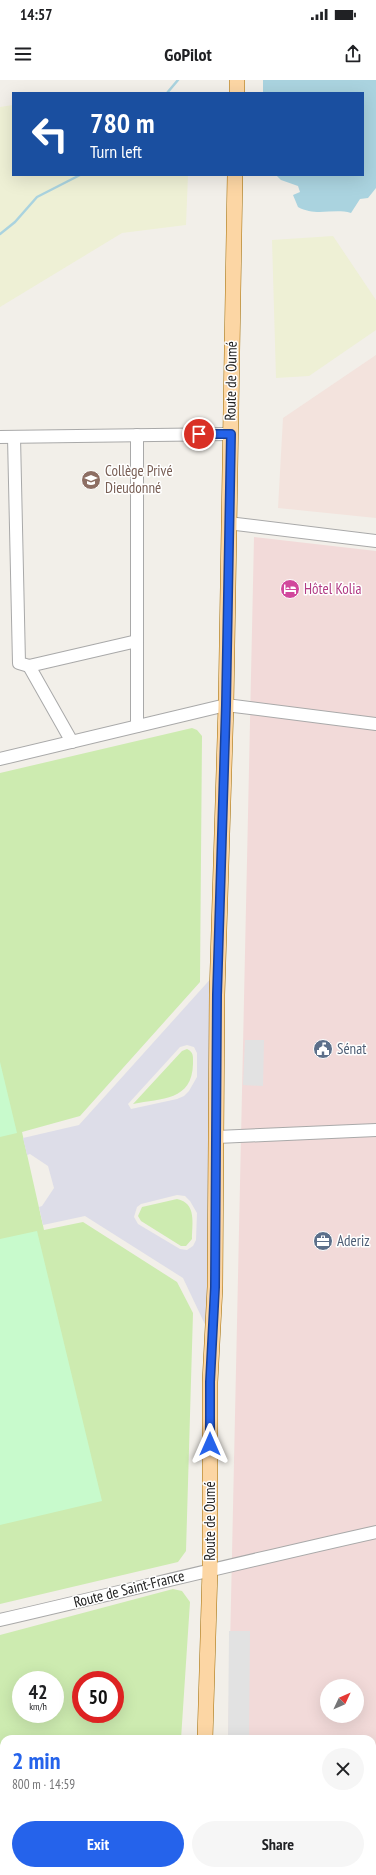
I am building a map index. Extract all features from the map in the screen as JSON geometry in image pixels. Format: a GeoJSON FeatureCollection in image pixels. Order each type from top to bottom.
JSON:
{"type":"FeatureCollection","features":[{"type":"Feature","properties":{"kind":"main road"},"geometry":{"type":"LineString","coordinates":[[237,80],[237,92]]}},
{"type":"Feature","properties":{"kind":"main road","name":"Route de Oumé"},"geometry":{"type":"LineString","coordinates":[[205,1735],[210,1569],[210,1382],[215,1287],[217,995],[226,705],[235,176]]}},
{"type":"Feature","properties":{"kind":"street"},"geometry":{"type":"LineString","coordinates":[[0,437],[231,434]]}},
{"type":"Feature","properties":{"kind":"street"},"geometry":{"type":"LineString","coordinates":[[137,435],[137,726]]}},
{"type":"Feature","properties":{"kind":"street"},"geometry":{"type":"LineString","coordinates":[[14,437],[19,663],[29,666],[137,641]]}},
{"type":"Feature","properties":{"kind":"street"},"geometry":{"type":"LineString","coordinates":[[228,523],[376,541]]}},
{"type":"Feature","properties":{"kind":"street"},"geometry":{"type":"LineString","coordinates":[[29,666],[72,742]]}},
{"type":"Feature","properties":{"kind":"street"},"geometry":{"type":"LineString","coordinates":[[0,759],[226,705],[376,724]]}},
{"type":"Feature","properties":{"kind":"street"},"geometry":{"type":"LineString","coordinates":[[217,1137],[376,1130]]}},
{"type":"Feature","properties":{"kind":"street","name":"Route de Saint-France"},"geometry":{"type":"LineString","coordinates":[[0,1620],[124,1592],[210,1569],[376,1532]]}},
{"type":"Feature","properties":{"kind":"shaded area"},"geometry":{"type":"Polygon","coordinates":[[[12,105],[12,176],[188,176],[186,225],[122,233],[0,307],[0,107],[12,105]]]}},
{"type":"Feature","properties":{"kind":"shaded area"},"geometry":{"type":"Polygon","coordinates":[[[333,236],[376,300],[376,330],[309,376],[276,378],[272,240],[333,236]]]}},
{"type":"Feature","properties":{"kind":"shaded area"},"geometry":{"type":"Polygon","coordinates":[[[376,355],[376,518],[278,508],[283,418],[376,355]]]}},
{"type":"Feature","properties":{"kind":"shaded area"},"geometry":{"type":"Polygon","coordinates":[[[254,537],[376,551],[376,1735],[228,1735],[254,537]]]}},
{"type":"Feature","properties":{"kind":"shaded area"},"geometry":{"type":"Polygon","coordinates":[[[215,974],[210,1335],[183,1278],[85,1216],[43,1225],[39,1207],[42,1206],[54,1188],[48,1166],[30,1154],[27,1155],[23,1138],[79,1125],[215,974]],[[187,1045],[180,1047],[128,1104],[131,1109],[177,1099],[184,1096],[189,1091],[197,1077],[197,1053],[194,1047],[187,1045]],[[177,1195],[141,1204],[137,1207],[134,1217],[138,1224],[180,1249],[187,1250],[193,1246],[196,1240],[197,1213],[190,1201],[185,1196],[177,1195]]]}},
{"type":"Feature","properties":{"kind":"shaded area"},"geometry":{"type":"Polygon","coordinates":[[[245,1040],[264,1040],[263,1086],[243,1085],[245,1040]]]}},
{"type":"Feature","properties":{"kind":"shaded area"},"geometry":{"type":"Polygon","coordinates":[[[229,1631],[250,1631],[249,1735],[228,1735],[229,1631]]]}},
{"type":"Feature","properties":{"kind":"green space"},"geometry":{"type":"Polygon","coordinates":[[[192,728],[197,730],[202,736],[200,982],[80,1116],[22,1132],[44,1230],[83,1222],[177,1282],[193,1313],[186,1551],[178,1562],[0,1604],[0,773],[192,728]]]}},
{"type":"Feature","properties":{"kind":"green space"},"geometry":{"type":"Polygon","coordinates":[[[187,1049],[192,1053],[193,1064],[191,1076],[187,1085],[174,1096],[133,1104],[182,1051],[187,1049]]]}},
{"type":"Feature","properties":{"kind":"green space"},"geometry":{"type":"Polygon","coordinates":[[[0,1062],[17,1133],[0,1137],[0,1062]]]}},
{"type":"Feature","properties":{"kind":"green space"},"geometry":{"type":"Polygon","coordinates":[[[177,1199],[183,1201],[191,1209],[193,1221],[192,1239],[186,1246],[181,1246],[141,1221],[138,1216],[142,1207],[177,1199]]]}},
{"type":"Feature","properties":{"kind":"green space"},"geometry":{"type":"Polygon","coordinates":[[[37,1231],[102,1501],[0,1525],[0,1239],[37,1231]]]}},
{"type":"Feature","properties":{"kind":"green space"},"geometry":{"type":"Polygon","coordinates":[[[173,1589],[182,1591],[190,1602],[181,1735],[0,1735],[0,1635],[173,1589]]]}},
{"type":"Feature","properties":{"kind":"water"},"geometry":{"type":"Polygon","coordinates":[[[263,80],[376,80],[376,188],[368,198],[360,199],[351,213],[338,211],[318,212],[305,210],[298,207],[293,195],[300,192],[298,186],[281,180],[277,176],[364,176],[364,92],[263,92],[263,80]]]}},
{"type":"Feature","properties":{"kind":"waterway"},"geometry":{"type":"LineString","coordinates":[[168,92],[178,80]]}},
{"type":"Feature","properties":{"kind":"waterway"},"geometry":{"type":"LineString","coordinates":[[0,234],[15,222],[37,197],[78,176]]}},
{"type":"Feature","properties":{"kind":"place","name":"Collège Privé Dieudonné"},"geometry":{"type":"Point","coordinates":[91,480]}},
{"type":"Feature","properties":{"kind":"place","name":"Hôtel Kolia"},"geometry":{"type":"Point","coordinates":[290,589]}},
{"type":"Feature","properties":{"kind":"place","name":"Sénat"},"geometry":{"type":"Point","coordinates":[323,1049]}},
{"type":"Feature","properties":{"kind":"place","name":"Aderiz"},"geometry":{"type":"Point","coordinates":[323,1241]}},
{"type":"Feature","properties":{"kind":"route"},"geometry":{"type":"LineString","coordinates":[[199,434],[231,434],[228,523],[226,705],[217,995],[215,1287],[211,1340],[210,1444]]}}]}
